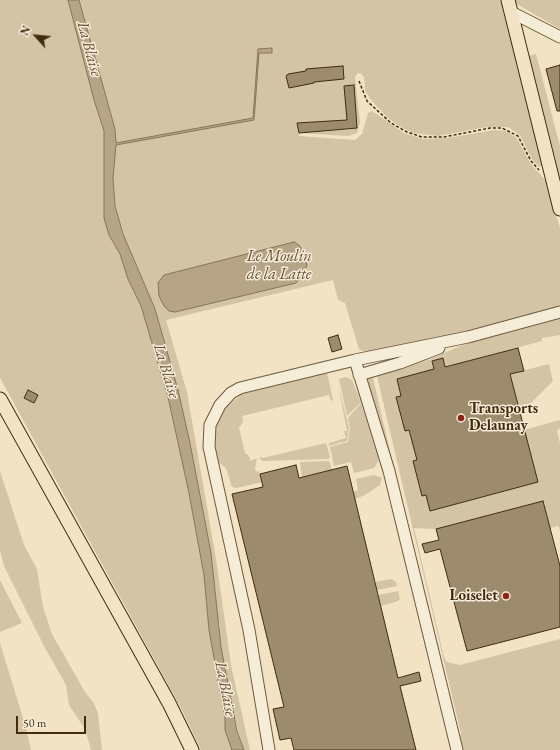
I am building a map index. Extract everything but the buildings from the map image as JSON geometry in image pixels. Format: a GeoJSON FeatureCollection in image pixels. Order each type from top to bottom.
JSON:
{"type":"FeatureCollection","features":[{"type":"Feature","properties":{"kind":"main road"},"geometry":{"type":"LineString","coordinates":[[509,6],[560,209]]}},
{"type":"Feature","properties":{"kind":"main road"},"geometry":{"type":"LineString","coordinates":[[0,399],[169,703],[192,750]]}},
{"type":"Feature","properties":{"kind":"lane"},"geometry":{"type":"LineString","coordinates":[[509,6],[560,37]]}},
{"type":"Feature","properties":{"kind":"lane"},"geometry":{"type":"LineString","coordinates":[[269,750],[250,630],[209,446],[210,425],[220,405],[227,397],[240,388],[355,360],[468,337],[560,312]]}},
{"type":"Feature","properties":{"kind":"lane"},"geometry":{"type":"LineString","coordinates":[[359,375],[400,363],[468,337]]}},
{"type":"Feature","properties":{"kind":"lane"},"geometry":{"type":"LineString","coordinates":[[355,360],[389,471],[457,750]]}},
{"type":"Feature","properties":{"kind":"path"},"geometry":{"type":"LineString","coordinates":[[359,81],[363,95],[376,110],[398,128],[414,135],[444,137],[490,128],[502,128],[508,130],[518,136],[537,169],[553,181]]}},
{"type":"Feature","properties":{"kind":"shaded area"},"geometry":{"type":"Polygon","coordinates":[[[0,0],[68,0],[94,100],[104,131],[104,218],[109,235],[120,254],[128,279],[141,306],[168,397],[189,493],[204,575],[209,630],[225,718],[225,730],[232,750],[201,750],[182,710],[0,378],[0,0]]]}},
{"type":"Feature","properties":{"kind":"shaded area"},"geometry":{"type":"Polygon","coordinates":[[[79,0],[503,0],[543,164],[540,167],[533,161],[520,135],[508,127],[487,127],[438,136],[414,133],[402,128],[388,118],[370,99],[365,90],[364,77],[360,73],[355,77],[360,122],[357,133],[348,136],[299,133],[299,136],[355,140],[362,134],[368,113],[372,111],[404,133],[423,139],[448,138],[494,130],[505,131],[516,137],[531,164],[545,180],[560,228],[560,308],[377,353],[368,354],[359,349],[345,303],[338,300],[333,280],[166,320],[187,392],[217,565],[231,665],[250,750],[244,750],[238,731],[228,686],[219,637],[220,625],[217,617],[211,553],[190,443],[178,390],[155,309],[123,234],[115,206],[113,178],[116,145],[254,120],[258,49],[253,118],[116,143],[115,129],[79,0]]]}},
{"type":"Feature","properties":{"kind":"shaded area"},"geometry":{"type":"Polygon","coordinates":[[[512,0],[560,0],[560,29],[515,3],[512,0]]]}},
{"type":"Feature","properties":{"kind":"shaded area"},"geometry":{"type":"Polygon","coordinates":[[[536,54],[560,146],[560,190],[527,56],[536,54]]]}},
{"type":"Feature","properties":{"kind":"shaded area"},"geometry":{"type":"Polygon","coordinates":[[[560,318],[560,335],[542,338],[542,341],[445,367],[443,359],[432,361],[434,369],[401,396],[396,397],[409,430],[431,511],[538,482],[524,430],[560,420],[560,428],[557,431],[560,443],[560,530],[558,526],[550,528],[543,501],[436,529],[414,528],[444,657],[447,662],[460,665],[560,639],[560,750],[463,750],[459,735],[461,734],[377,376],[373,378],[394,469],[366,382],[369,376],[431,359],[467,343],[560,318]]]}},
{"type":"Feature","properties":{"kind":"shaded area"},"geometry":{"type":"Polygon","coordinates":[[[549,364],[553,381],[528,406],[527,404],[518,406],[510,374],[549,364]]]}},
{"type":"Feature","properties":{"kind":"shaded area"},"geometry":{"type":"Polygon","coordinates":[[[327,373],[333,400],[331,401],[329,395],[242,416],[243,422],[239,428],[245,453],[249,456],[251,461],[257,458],[255,469],[257,472],[259,471],[262,482],[237,488],[232,487],[226,468],[218,462],[214,441],[215,428],[225,408],[242,394],[327,373]]]}},
{"type":"Feature","properties":{"kind":"shaded area"},"geometry":{"type":"Polygon","coordinates":[[[346,377],[352,380],[361,402],[347,416],[339,379],[346,377]]]}},
{"type":"Feature","properties":{"kind":"shaded area"},"geometry":{"type":"Polygon","coordinates":[[[338,384],[349,428],[347,441],[329,446],[329,443],[346,438],[344,431],[347,431],[338,384]]]}},
{"type":"Feature","properties":{"kind":"shaded area"},"geometry":{"type":"Polygon","coordinates":[[[361,403],[379,460],[374,468],[354,473],[351,462],[334,466],[330,447],[348,442],[350,428],[348,418],[361,403]]]}},
{"type":"Feature","properties":{"kind":"shaded area"},"geometry":{"type":"Polygon","coordinates":[[[326,443],[330,457],[328,459],[263,461],[259,458],[263,458],[326,443]]]}},
{"type":"Feature","properties":{"kind":"shaded area"},"geometry":{"type":"Polygon","coordinates":[[[328,461],[332,470],[302,477],[300,462],[328,461]]]}},
{"type":"Feature","properties":{"kind":"shaded area"},"geometry":{"type":"Polygon","coordinates":[[[0,471],[24,545],[37,569],[43,607],[52,634],[85,692],[93,702],[98,713],[102,750],[91,750],[85,729],[69,705],[66,685],[44,646],[4,566],[0,550],[0,471]]]}},
{"type":"Feature","properties":{"kind":"shaded area"},"geometry":{"type":"Polygon","coordinates":[[[374,475],[382,478],[380,485],[365,495],[355,499],[353,492],[358,490],[356,479],[374,475]]]}},
{"type":"Feature","properties":{"kind":"shaded area"},"geometry":{"type":"Polygon","coordinates":[[[392,579],[396,582],[397,586],[377,590],[375,582],[392,579]]]}},
{"type":"Feature","properties":{"kind":"shaded area"},"geometry":{"type":"Polygon","coordinates":[[[0,580],[22,623],[0,632],[0,580]]]}},
{"type":"Feature","properties":{"kind":"shaded area"},"geometry":{"type":"Polygon","coordinates":[[[398,591],[400,599],[398,601],[381,606],[378,595],[398,591]]]}},
{"type":"Feature","properties":{"kind":"shaded area"},"geometry":{"type":"Polygon","coordinates":[[[0,643],[26,728],[31,750],[0,750],[0,643]]]}},
{"type":"Feature","properties":{"kind":"water","name":"La Blaise"},"geometry":{"type":"Polygon","coordinates":[[[68,0],[79,0],[115,129],[116,143],[253,118],[258,49],[272,48],[272,53],[259,53],[254,120],[116,145],[113,178],[115,206],[123,234],[155,309],[178,390],[190,443],[211,553],[221,647],[237,731],[244,750],[232,750],[225,730],[225,718],[209,630],[204,575],[189,493],[168,397],[141,306],[128,279],[120,254],[109,235],[104,218],[104,131],[94,100],[68,0]]]}},
{"type":"Feature","properties":{"kind":"water","name":"Le Moulin de la Latte"},"geometry":{"type":"Polygon","coordinates":[[[294,242],[300,246],[307,265],[303,275],[296,283],[175,312],[169,311],[164,306],[159,296],[158,283],[164,275],[294,242]]]}},
{"type":"Feature","properties":{"kind":"place","name":"Transports Delaunay"},"geometry":{"type":"Point","coordinates":[461,418]}},
{"type":"Feature","properties":{"kind":"place","name":"Loiselet"},"geometry":{"type":"Point","coordinates":[506,596]}}]}
